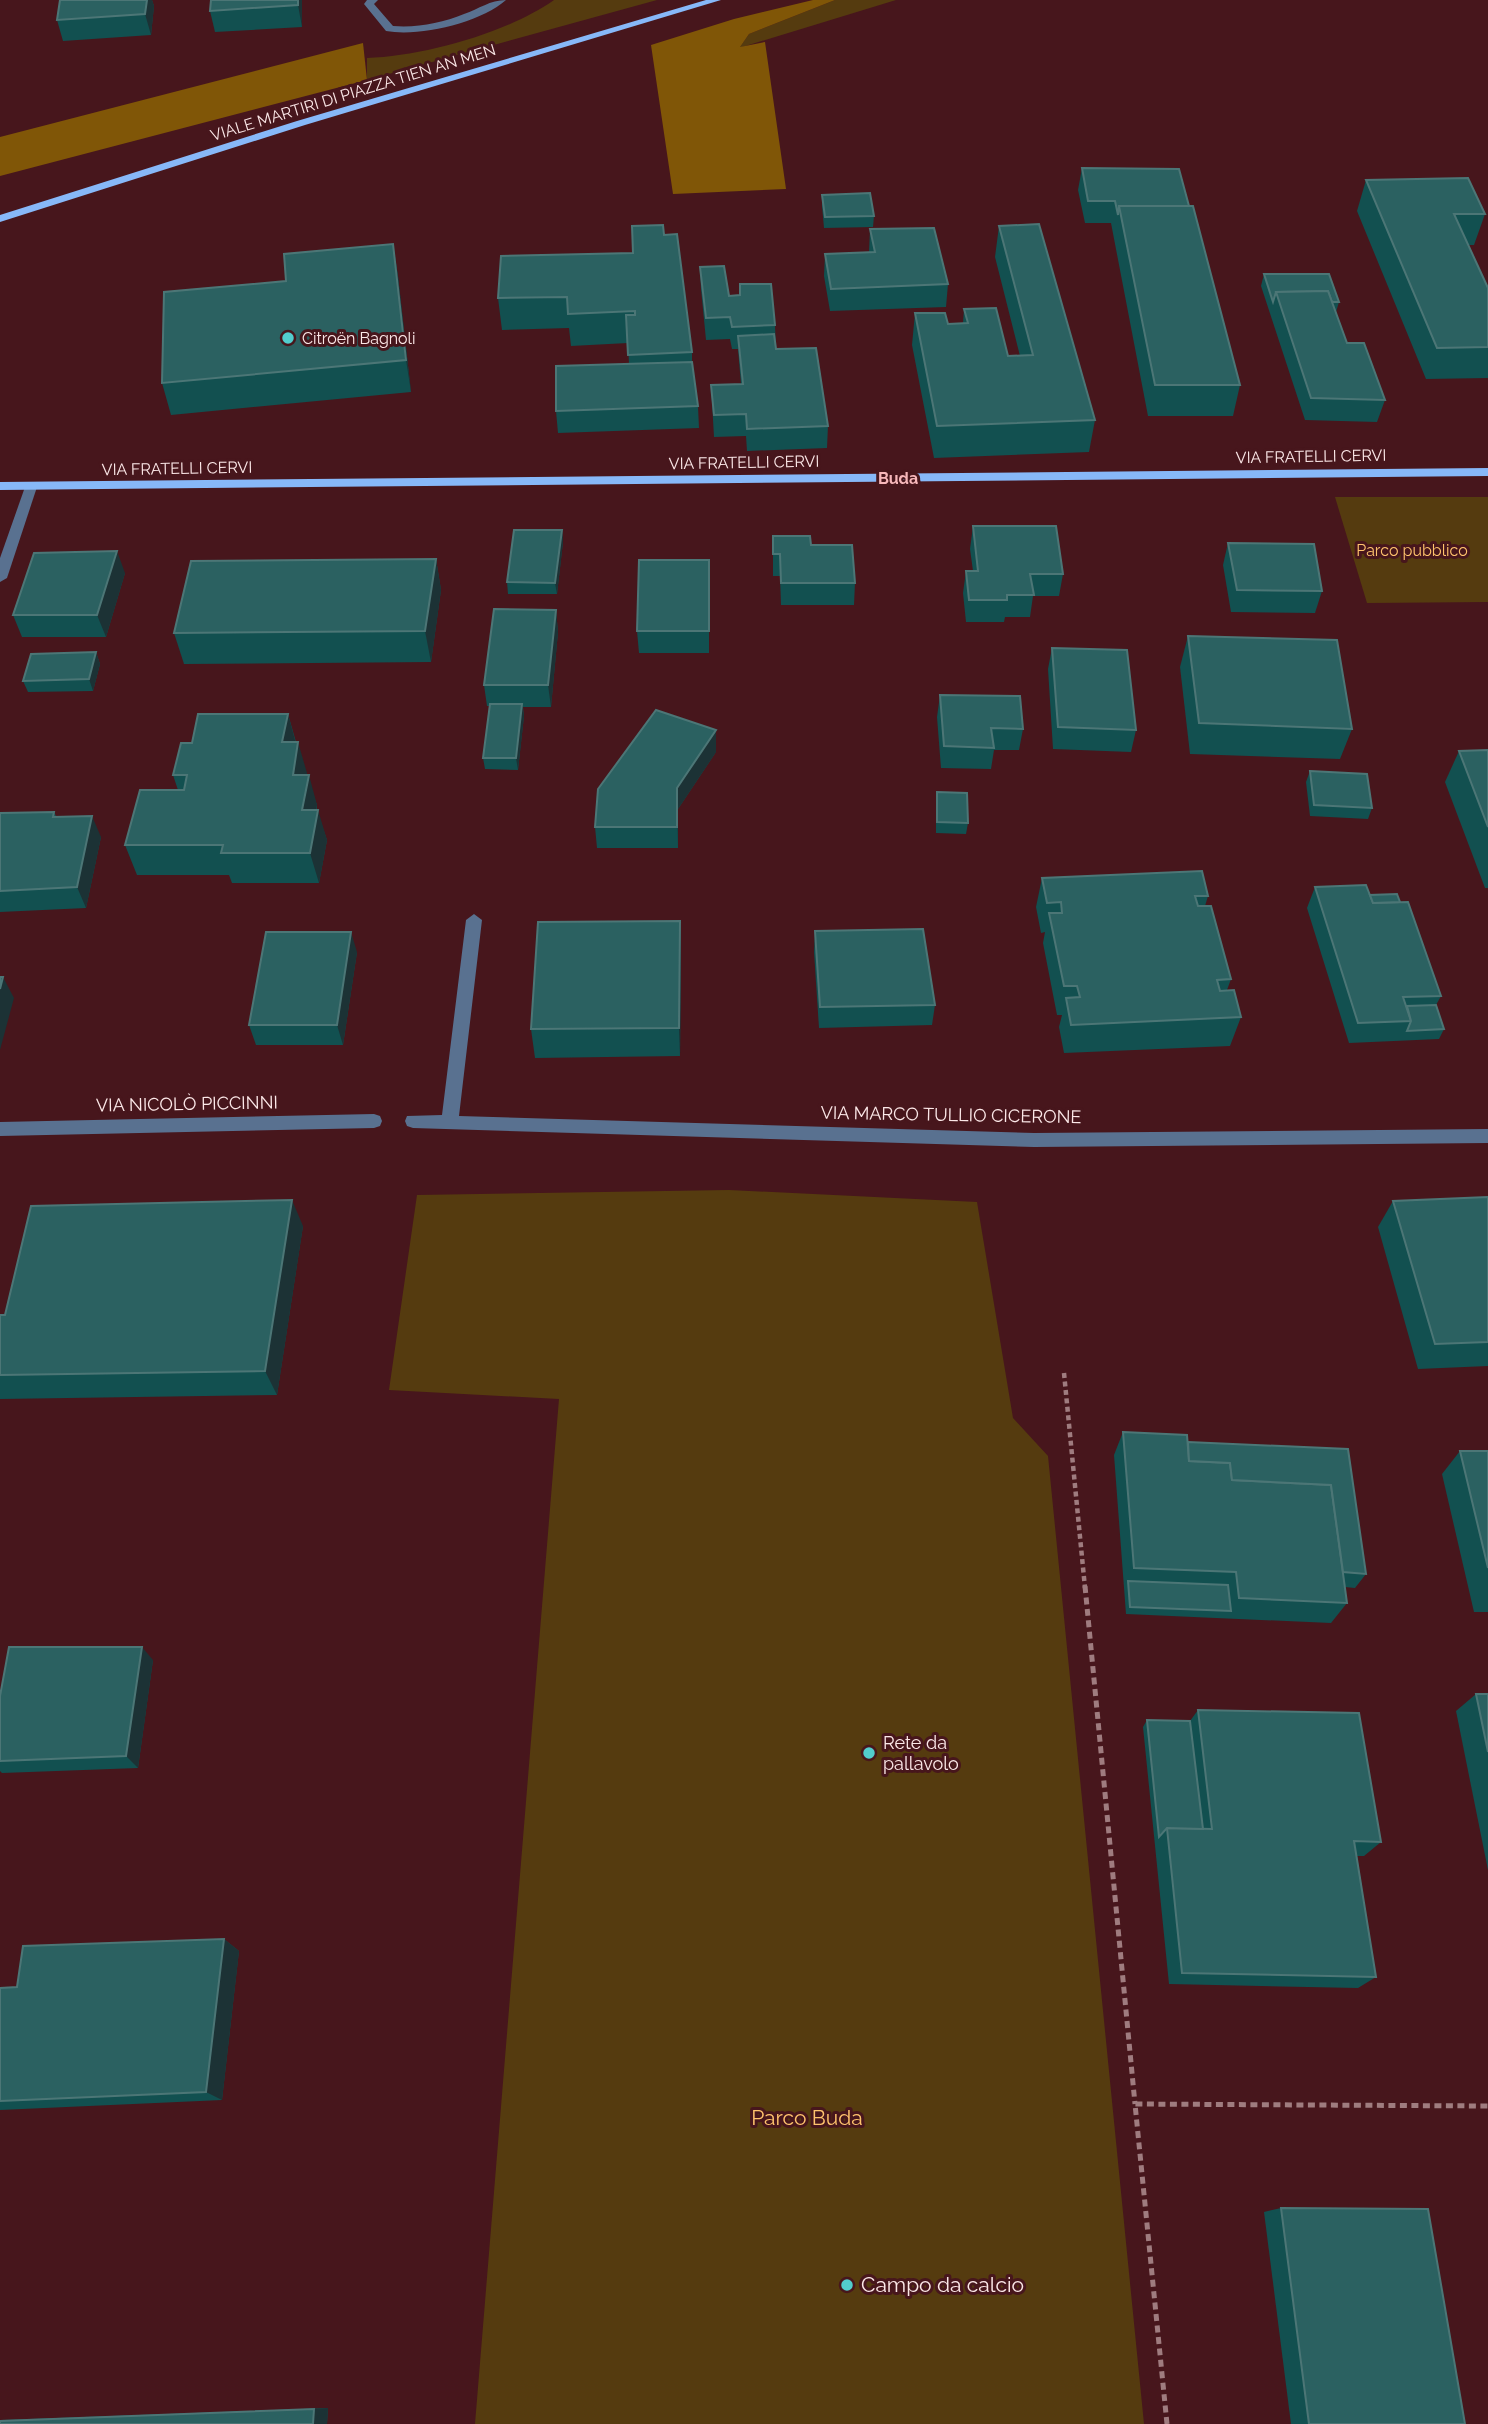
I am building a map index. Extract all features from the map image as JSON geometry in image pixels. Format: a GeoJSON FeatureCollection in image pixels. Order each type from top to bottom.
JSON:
{"type":"FeatureCollection","features":[{"type":"Feature","properties":{"kind":"main road","name":"VIALE MARTIRI DI PIAZZA TIEN AN MEN"},"geometry":{"type":"LineString","coordinates":[[0,219],[301,122],[716,0]]}},
{"type":"Feature","properties":{"kind":"main road","name":"VIA FRATELLI CERVI"},"geometry":{"type":"LineString","coordinates":[[0,486],[1488,472]]}},
{"type":"Feature","properties":{"kind":"street"},"geometry":{"type":"LineString","coordinates":[[373,0],[369,4],[390,29],[403,31],[431,28],[501,0]]}},
{"type":"Feature","properties":{"kind":"street"},"geometry":{"type":"LineString","coordinates":[[0,578],[31,487]]}},
{"type":"Feature","properties":{"kind":"street"},"geometry":{"type":"LineString","coordinates":[[450,1122],[474,920]]}},
{"type":"Feature","properties":{"kind":"street","name":"VIA NICOLÒ PICCINNI"},"geometry":{"type":"LineString","coordinates":[[0,1129],[374,1121]]}},
{"type":"Feature","properties":{"kind":"street","name":"VIA MARCO TULLIO CICERONE"},"geometry":{"type":"LineString","coordinates":[[413,1121],[1034,1140],[1488,1136]]}},
{"type":"Feature","properties":{"kind":"path"},"geometry":{"type":"LineString","coordinates":[[1064,1373],[1167,2424]]}},
{"type":"Feature","properties":{"kind":"path"},"geometry":{"type":"LineString","coordinates":[[1135,2104],[1488,2106]]}},
{"type":"Feature","properties":{"kind":"green space"},"geometry":{"type":"Polygon","coordinates":[[[554,0],[657,0],[367,80],[367,58],[414,53],[464,41],[513,23],[554,0]]]}},
{"type":"Feature","properties":{"kind":"green space"},"geometry":{"type":"Polygon","coordinates":[[[835,0],[896,0],[739,48],[749,34],[835,0]]]}},
{"type":"Feature","properties":{"kind":"green space","name":"Parco pubblico"},"geometry":{"type":"Polygon","coordinates":[[[1335,497],[1488,497],[1488,602],[1367,603],[1335,497]]]}},
{"type":"Feature","properties":{"kind":"green space","name":"Parco Buda"},"geometry":{"type":"Polygon","coordinates":[[[729,1190],[977,1202],[1013,1418],[1048,1456],[1144,2424],[475,2424],[559,1399],[389,1390],[417,1195],[729,1190]]]}},
{"type":"Feature","properties":{"kind":"shaded area"},"geometry":{"type":"Polygon","coordinates":[[[813,0],[835,0],[749,34],[740,47],[765,42],[786,189],[673,194],[651,45],[734,19],[813,0]]]}},
{"type":"Feature","properties":{"kind":"shaded area"},"geometry":{"type":"Polygon","coordinates":[[[363,43],[367,80],[0,176],[0,137],[363,43]]]}},
{"type":"Feature","properties":{"kind":"building"},"geometry":{"type":"Polygon","coordinates":[[[60,0],[147,0],[145,14],[57,20],[60,0]]]}},
{"type":"Feature","properties":{"kind":"building"},"geometry":{"type":"Polygon","coordinates":[[[211,0],[298,0],[298,5],[210,11],[211,0]]]}},
{"type":"Feature","properties":{"kind":"building"},"geometry":{"type":"Polygon","coordinates":[[[1082,168],[1179,169],[1189,206],[1119,206],[1118,215],[1115,201],[1088,201],[1082,168]]]}},
{"type":"Feature","properties":{"kind":"building"},"geometry":{"type":"Polygon","coordinates":[[[1468,178],[1485,214],[1454,214],[1488,288],[1488,347],[1437,348],[1366,180],[1468,178]]]}},
{"type":"Feature","properties":{"kind":"building"},"geometry":{"type":"Polygon","coordinates":[[[870,193],[874,216],[825,217],[822,195],[870,193]]]}},
{"type":"Feature","properties":{"kind":"building"},"geometry":{"type":"Polygon","coordinates":[[[1119,206],[1193,206],[1240,385],[1155,385],[1119,206]]]}},
{"type":"Feature","properties":{"kind":"building"},"geometry":{"type":"Polygon","coordinates":[[[1039,224],[1095,420],[937,426],[915,313],[945,313],[948,324],[968,323],[964,309],[996,308],[1008,356],[1033,355],[999,226],[1039,224]]]}},
{"type":"Feature","properties":{"kind":"building"},"geometry":{"type":"Polygon","coordinates":[[[663,225],[664,235],[677,234],[692,352],[628,355],[626,315],[635,315],[635,311],[568,314],[567,297],[498,298],[501,256],[633,253],[632,226],[663,225]]]}},
{"type":"Feature","properties":{"kind":"building"},"geometry":{"type":"Polygon","coordinates":[[[934,228],[948,284],[831,289],[825,254],[875,252],[870,229],[934,228]]]}},
{"type":"Feature","properties":{"kind":"building","name":"Citroën Bagnoli"},"geometry":{"type":"Polygon","coordinates":[[[393,244],[406,360],[162,383],[164,292],[286,281],[284,254],[393,244]]]}},
{"type":"Feature","properties":{"kind":"building"},"geometry":{"type":"Polygon","coordinates":[[[724,266],[729,296],[740,295],[740,284],[771,284],[775,325],[732,327],[730,317],[706,318],[700,267],[724,266]]]}},
{"type":"Feature","properties":{"kind":"building"},"geometry":{"type":"Polygon","coordinates":[[[1264,274],[1329,274],[1339,302],[1332,302],[1328,291],[1276,292],[1273,302],[1264,274]]]}},
{"type":"Feature","properties":{"kind":"building"},"geometry":{"type":"Polygon","coordinates":[[[1328,291],[1347,343],[1364,343],[1385,400],[1311,398],[1276,292],[1328,291]]]}},
{"type":"Feature","properties":{"kind":"building"},"geometry":{"type":"Polygon","coordinates":[[[774,334],[776,349],[816,348],[828,426],[747,429],[746,414],[714,415],[711,385],[743,384],[738,336],[774,334]]]}},
{"type":"Feature","properties":{"kind":"building"},"geometry":{"type":"Polygon","coordinates":[[[692,362],[698,406],[556,411],[556,366],[692,362]]]}},
{"type":"Feature","properties":{"kind":"building"},"geometry":{"type":"Polygon","coordinates":[[[973,526],[1056,526],[1063,574],[1030,574],[1034,595],[1007,595],[1007,600],[969,600],[966,571],[978,571],[973,526]]]}},
{"type":"Feature","properties":{"kind":"building"},"geometry":{"type":"Polygon","coordinates":[[[514,530],[562,530],[555,583],[507,582],[514,530]]]}},
{"type":"Feature","properties":{"kind":"building"},"geometry":{"type":"Polygon","coordinates":[[[773,536],[810,536],[811,545],[852,545],[855,583],[781,583],[780,554],[773,554],[773,536]]]}},
{"type":"Feature","properties":{"kind":"building"},"geometry":{"type":"Polygon","coordinates":[[[1228,543],[1314,544],[1322,591],[1237,590],[1228,543]]]}},
{"type":"Feature","properties":{"kind":"building"},"geometry":{"type":"Polygon","coordinates":[[[117,551],[97,615],[13,615],[34,553],[117,551]]]}},
{"type":"Feature","properties":{"kind":"building"},"geometry":{"type":"Polygon","coordinates":[[[436,559],[425,631],[174,633],[191,561],[436,559]]]}},
{"type":"Feature","properties":{"kind":"building"},"geometry":{"type":"Polygon","coordinates":[[[639,560],[709,560],[709,631],[637,631],[639,560]]]}},
{"type":"Feature","properties":{"kind":"building"},"geometry":{"type":"Polygon","coordinates":[[[494,609],[556,610],[548,685],[484,685],[494,609]]]}},
{"type":"Feature","properties":{"kind":"building"},"geometry":{"type":"Polygon","coordinates":[[[1188,636],[1337,640],[1352,729],[1199,723],[1188,636]]]}},
{"type":"Feature","properties":{"kind":"building"},"geometry":{"type":"Polygon","coordinates":[[[1052,648],[1127,650],[1136,730],[1058,727],[1052,648]]]}},
{"type":"Feature","properties":{"kind":"building"},"geometry":{"type":"Polygon","coordinates":[[[96,652],[89,679],[23,681],[31,654],[96,652]]]}},
{"type":"Feature","properties":{"kind":"building"},"geometry":{"type":"Polygon","coordinates":[[[940,695],[1020,696],[1023,729],[991,728],[994,748],[944,746],[940,695]]]}},
{"type":"Feature","properties":{"kind":"building"},"geometry":{"type":"Polygon","coordinates":[[[490,704],[522,704],[516,758],[483,758],[490,704]]]}},
{"type":"Feature","properties":{"kind":"building"},"geometry":{"type":"Polygon","coordinates":[[[656,710],[716,730],[677,788],[677,827],[595,827],[598,789],[656,710]]]}},
{"type":"Feature","properties":{"kind":"building"},"geometry":{"type":"Polygon","coordinates":[[[198,714],[288,714],[282,742],[298,742],[293,775],[309,775],[302,810],[318,810],[310,853],[221,853],[223,845],[125,845],[140,790],[184,790],[187,775],[173,775],[181,743],[192,743],[198,714]]]}},
{"type":"Feature","properties":{"kind":"building"},"geometry":{"type":"Polygon","coordinates":[[[1488,750],[1488,827],[1459,751],[1488,750]]]}},
{"type":"Feature","properties":{"kind":"building"},"geometry":{"type":"Polygon","coordinates":[[[1310,771],[1367,774],[1372,808],[1314,805],[1310,771]]]}},
{"type":"Feature","properties":{"kind":"building"},"geometry":{"type":"Polygon","coordinates":[[[937,792],[967,793],[968,823],[937,822],[937,792]]]}},
{"type":"Feature","properties":{"kind":"building"},"geometry":{"type":"Polygon","coordinates":[[[54,812],[53,817],[92,816],[77,887],[0,891],[0,813],[54,812]]]}},
{"type":"Feature","properties":{"kind":"building"},"geometry":{"type":"Polygon","coordinates":[[[1202,871],[1208,896],[1195,896],[1198,906],[1211,906],[1231,979],[1217,980],[1220,991],[1234,990],[1241,1017],[1071,1025],[1066,998],[1080,997],[1077,986],[1064,986],[1049,913],[1062,913],[1061,902],[1047,903],[1042,878],[1202,871]]]}},
{"type":"Feature","properties":{"kind":"building"},"geometry":{"type":"Polygon","coordinates":[[[1366,885],[1373,903],[1408,902],[1441,996],[1403,997],[1411,1021],[1358,1023],[1315,887],[1366,885]]]}},
{"type":"Feature","properties":{"kind":"building"},"geometry":{"type":"Polygon","coordinates":[[[1397,894],[1400,902],[1373,903],[1370,895],[1397,894]]]}},
{"type":"Feature","properties":{"kind":"building"},"geometry":{"type":"Polygon","coordinates":[[[680,921],[679,1028],[531,1029],[538,922],[680,921]]]}},
{"type":"Feature","properties":{"kind":"building"},"geometry":{"type":"Polygon","coordinates":[[[923,929],[935,1005],[820,1007],[815,931],[923,929]]]}},
{"type":"Feature","properties":{"kind":"building"},"geometry":{"type":"Polygon","coordinates":[[[266,932],[351,932],[337,1025],[249,1025],[266,932]]]}},
{"type":"Feature","properties":{"kind":"building"},"geometry":{"type":"Polygon","coordinates":[[[1436,1005],[1444,1029],[1407,1031],[1411,1021],[1407,1006],[1436,1005]]]}},
{"type":"Feature","properties":{"kind":"building"},"geometry":{"type":"Polygon","coordinates":[[[1488,1197],[1488,1342],[1435,1344],[1393,1201],[1488,1197]]]}},
{"type":"Feature","properties":{"kind":"building"},"geometry":{"type":"Polygon","coordinates":[[[292,1200],[265,1371],[0,1375],[0,1315],[5,1315],[31,1206],[292,1200]]]}},
{"type":"Feature","properties":{"kind":"building"},"geometry":{"type":"Polygon","coordinates":[[[1123,1432],[1187,1435],[1189,1461],[1230,1463],[1232,1480],[1331,1485],[1347,1603],[1239,1598],[1236,1572],[1134,1568],[1123,1432]]]}},
{"type":"Feature","properties":{"kind":"building"},"geometry":{"type":"Polygon","coordinates":[[[1188,1442],[1348,1449],[1366,1574],[1343,1572],[1331,1485],[1232,1480],[1230,1463],[1189,1461],[1188,1442]]]}},
{"type":"Feature","properties":{"kind":"building"},"geometry":{"type":"Polygon","coordinates":[[[1460,1451],[1488,1451],[1488,1568],[1460,1451]]]}},
{"type":"Feature","properties":{"kind":"building"},"geometry":{"type":"Polygon","coordinates":[[[1128,1581],[1228,1585],[1231,1611],[1130,1607],[1128,1581]]]}},
{"type":"Feature","properties":{"kind":"building"},"geometry":{"type":"Polygon","coordinates":[[[9,1647],[142,1647],[126,1756],[0,1761],[0,1696],[9,1647]]]}},
{"type":"Feature","properties":{"kind":"building"},"geometry":{"type":"Polygon","coordinates":[[[1476,1694],[1488,1694],[1488,1752],[1476,1694]]]}},
{"type":"Feature","properties":{"kind":"building"},"geometry":{"type":"Polygon","coordinates":[[[1198,1710],[1359,1713],[1381,1842],[1354,1841],[1376,1977],[1182,1973],[1167,1828],[1212,1829],[1198,1710]]]}},
{"type":"Feature","properties":{"kind":"building"},"geometry":{"type":"Polygon","coordinates":[[[1147,1720],[1190,1721],[1203,1829],[1167,1828],[1159,1837],[1147,1720]]]}},
{"type":"Feature","properties":{"kind":"building"},"geometry":{"type":"Polygon","coordinates":[[[224,1939],[206,2092],[0,2101],[0,1988],[17,1987],[23,1946],[224,1939]]]}},
{"type":"Feature","properties":{"kind":"building"},"geometry":{"type":"Polygon","coordinates":[[[1281,2208],[1428,2209],[1465,2424],[1309,2424],[1281,2208]]]}},
{"type":"Feature","properties":{"kind":"building"},"geometry":{"type":"Polygon","coordinates":[[[314,2409],[313,2424],[0,2424],[0,2421],[314,2409]]]}},
{"type":"Feature","properties":{"kind":"place","name":"Citroën Bagnoli"},"geometry":{"type":"Point","coordinates":[288,338]}},
{"type":"Feature","properties":{"kind":"place","name":"Rete da pallavolo"},"geometry":{"type":"Point","coordinates":[869,1753]}},
{"type":"Feature","properties":{"kind":"place","name":"Campo da calcio"},"geometry":{"type":"Point","coordinates":[847,2285]}},
{"type":"Feature","properties":{"kind":"district","name":"Buda"},"geometry":{"type":"Point","coordinates":[898,478]}}]}
